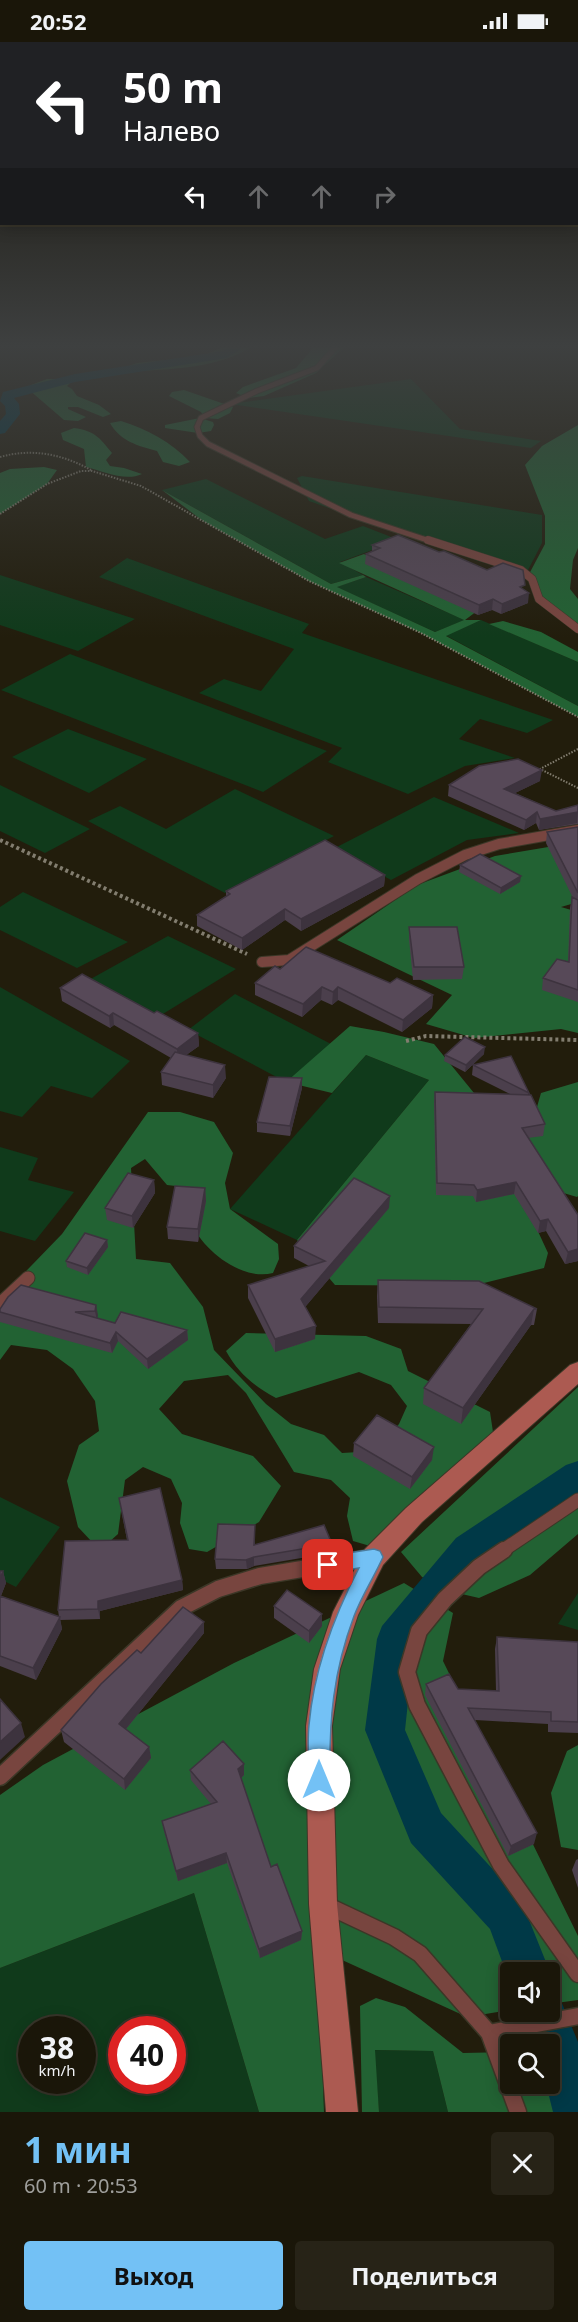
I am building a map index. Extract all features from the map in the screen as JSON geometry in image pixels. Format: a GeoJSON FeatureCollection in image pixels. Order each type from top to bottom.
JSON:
{"type":"FeatureCollection","features":[{"type":"Feature","properties":{"kind":"street"},"geometry":{"type":"LineString","coordinates":[[342,2112],[322,1904],[319,1726],[327,1669],[343,1621],[374,1557],[414,1515],[578,1371]]}},
{"type":"Feature","properties":{"kind":"lane"},"geometry":{"type":"LineString","coordinates":[[209,445],[351,515],[521,570],[532,579],[539,599],[578,629]]}},
{"type":"Feature","properties":{"kind":"lane"},"geometry":{"type":"LineString","coordinates":[[262,962],[289,960],[418,879],[465,855],[499,844],[578,830]]}},
{"type":"Feature","properties":{"kind":"lane"},"geometry":{"type":"LineString","coordinates":[[0,1304],[28,1278]]}},
{"type":"Feature","properties":{"kind":"lane"},"geometry":{"type":"LineString","coordinates":[[578,1500],[479,1567],[445,1599],[419,1630],[407,1671],[417,1705],[501,1865],[578,1974]]}},
{"type":"Feature","properties":{"kind":"lane"},"geometry":{"type":"LineString","coordinates":[[0,1777],[181,1608],[218,1589],[260,1576],[374,1557]]}},
{"type":"Feature","properties":{"kind":"lane"},"geometry":{"type":"LineString","coordinates":[[322,1904],[376,1928],[420,1954],[489,2033],[518,2112]]}},
{"type":"Feature","properties":{"kind":"lane"},"geometry":{"type":"LineString","coordinates":[[489,2033],[578,2016]]}},
{"type":"Feature","properties":{"kind":"path"},"geometry":{"type":"LineString","coordinates":[[0,457],[7,454],[40,452],[141,486],[309,581],[421,633],[578,717]]}},
{"type":"Feature","properties":{"kind":"path"},"geometry":{"type":"LineString","coordinates":[[0,514],[47,484],[81,471],[92,471]]}},
{"type":"Feature","properties":{"kind":"path"},"geometry":{"type":"LineString","coordinates":[[578,749],[540,769],[578,788]]}},
{"type":"Feature","properties":{"kind":"path"},"geometry":{"type":"LineString","coordinates":[[0,840],[262,962]]}},
{"type":"Feature","properties":{"kind":"path"},"geometry":{"type":"LineString","coordinates":[[406,1041],[426,1036],[578,1040]]}},
{"type":"Feature","properties":{"kind":"green space"},"geometry":{"type":"Polygon","coordinates":[[[74,445],[105,445],[112,453],[106,460],[110,466],[142,474],[128,477],[86,467],[84,449],[74,445]]]}},
{"type":"Feature","properties":{"kind":"green space"},"geometry":{"type":"Polygon","coordinates":[[[136,445],[170,445],[190,462],[179,466],[163,462],[157,451],[136,445]]]}},
{"type":"Feature","properties":{"kind":"green space"},"geometry":{"type":"Polygon","coordinates":[[[508,445],[536,445],[531,448],[508,445]]]}},
{"type":"Feature","properties":{"kind":"green space"},"geometry":{"type":"Polygon","coordinates":[[[578,445],[578,548],[573,560],[570,589],[578,599],[578,627],[541,595],[528,576],[545,544],[545,516],[525,465],[542,446],[578,445]]]}},
{"type":"Feature","properties":{"kind":"green space"},"geometry":{"type":"Polygon","coordinates":[[[44,467],[57,470],[47,484],[0,514],[0,473],[10,469],[44,467]]]}},
{"type":"Feature","properties":{"kind":"green space"},"geometry":{"type":"Polygon","coordinates":[[[302,476],[542,515],[542,543],[526,574],[478,561],[309,501],[297,478],[302,476]]]}},
{"type":"Feature","properties":{"kind":"green space"},"geometry":{"type":"Polygon","coordinates":[[[206,479],[325,539],[363,526],[399,540],[340,562],[363,575],[331,584],[162,490],[206,479]]]}},
{"type":"Feature","properties":{"kind":"green space"},"geometry":{"type":"Polygon","coordinates":[[[162,490],[331,584],[363,575],[366,577],[337,587],[435,632],[464,620],[339,563],[364,554],[477,611],[465,620],[481,620],[446,636],[578,706],[578,717],[421,633],[309,581],[203,521],[162,490]]]}},
{"type":"Feature","properties":{"kind":"green space"},"geometry":{"type":"Polygon","coordinates":[[[127,558],[309,624],[302,633],[553,720],[527,733],[480,719],[459,739],[515,758],[465,766],[408,794],[328,762],[342,748],[199,693],[224,679],[261,691],[294,649],[99,577],[127,558]]]}},
{"type":"Feature","properties":{"kind":"green space"},"geometry":{"type":"Polygon","coordinates":[[[0,575],[135,619],[78,651],[0,625],[0,575]]]}},
{"type":"Feature","properties":{"kind":"green space"},"geometry":{"type":"Polygon","coordinates":[[[366,577],[465,620],[435,632],[336,587],[366,577]]]}},
{"type":"Feature","properties":{"kind":"green space"},"geometry":{"type":"Polygon","coordinates":[[[481,620],[578,662],[578,706],[445,635],[481,620]]]}},
{"type":"Feature","properties":{"kind":"green space"},"geometry":{"type":"Polygon","coordinates":[[[503,621],[541,632],[578,652],[578,662],[489,624],[503,621]]]}},
{"type":"Feature","properties":{"kind":"green space"},"geometry":{"type":"Polygon","coordinates":[[[70,654],[327,751],[263,792],[1,690],[70,654]]]}},
{"type":"Feature","properties":{"kind":"green space"},"geometry":{"type":"Polygon","coordinates":[[[68,729],[147,759],[89,793],[12,757],[68,729]]]}},
{"type":"Feature","properties":{"kind":"green space"},"geometry":{"type":"Polygon","coordinates":[[[0,785],[90,829],[45,853],[0,831],[0,785]]]}},
{"type":"Feature","properties":{"kind":"green space"},"geometry":{"type":"Polygon","coordinates":[[[235,789],[334,836],[225,893],[88,821],[120,806],[166,829],[235,789]]]}},
{"type":"Feature","properties":{"kind":"green space"},"geometry":{"type":"Polygon","coordinates":[[[434,797],[519,833],[467,840],[391,880],[333,849],[434,797]]]}},
{"type":"Feature","properties":{"kind":"green space"},"geometry":{"type":"Polygon","coordinates":[[[578,842],[578,902],[561,907],[578,912],[578,1033],[561,1029],[474,1038],[426,1024],[452,995],[337,940],[417,885],[495,856],[578,842]]]}},
{"type":"Feature","properties":{"kind":"green space"},"geometry":{"type":"Polygon","coordinates":[[[23,892],[128,942],[77,968],[0,930],[0,907],[23,892]]]}},
{"type":"Feature","properties":{"kind":"green space"},"geometry":{"type":"Polygon","coordinates":[[[168,936],[236,969],[158,1017],[87,981],[168,936]]]}},
{"type":"Feature","properties":{"kind":"green space"},"geometry":{"type":"Polygon","coordinates":[[[0,987],[130,1061],[92,1098],[51,1086],[22,1117],[0,1111],[0,987]]]}},
{"type":"Feature","properties":{"kind":"green space"},"geometry":{"type":"Polygon","coordinates":[[[235,994],[331,1044],[286,1082],[188,1030],[235,994]]]}},
{"type":"Feature","properties":{"kind":"green space"},"geometry":{"type":"Polygon","coordinates":[[[350,1026],[434,1044],[474,1093],[548,1253],[544,1268],[472,1286],[335,1285],[297,1240],[429,1080],[366,1055],[332,1093],[286,1082],[350,1026]]]}},
{"type":"Feature","properties":{"kind":"green space"},"geometry":{"type":"Polygon","coordinates":[[[366,1055],[429,1080],[297,1240],[230,1209],[366,1055]]]}},
{"type":"Feature","properties":{"kind":"green space"},"geometry":{"type":"Polygon","coordinates":[[[578,1082],[577,1197],[560,1192],[524,1152],[541,1093],[578,1082]]]}},
{"type":"Feature","properties":{"kind":"green space"},"geometry":{"type":"Polygon","coordinates":[[[148,1112],[180,1112],[214,1122],[233,1153],[225,1183],[230,1209],[278,1244],[279,1259],[273,1273],[250,1273],[226,1262],[206,1245],[193,1226],[191,1212],[193,1188],[167,1185],[145,1159],[131,1168],[136,1259],[170,1263],[203,1307],[214,1350],[266,1404],[291,1424],[324,1435],[342,1453],[376,1451],[399,1424],[407,1406],[391,1385],[359,1372],[276,1398],[247,1378],[226,1351],[246,1333],[366,1336],[401,1349],[408,1371],[490,1412],[493,1432],[377,1548],[353,1541],[347,1516],[350,1498],[331,1480],[294,1472],[246,1393],[228,1375],[184,1381],[159,1409],[182,1434],[253,1456],[281,1486],[259,1522],[207,1552],[189,1549],[180,1523],[182,1503],[171,1479],[143,1467],[125,1480],[118,1534],[108,1543],[93,1543],[78,1527],[67,1481],[79,1445],[99,1431],[95,1401],[73,1369],[47,1350],[11,1345],[0,1360],[0,1298],[62,1234],[148,1112]]]}},
{"type":"Feature","properties":{"kind":"green space"},"geometry":{"type":"Polygon","coordinates":[[[0,1147],[38,1158],[28,1180],[74,1192],[35,1241],[0,1231],[0,1147]]]}},
{"type":"Feature","properties":{"kind":"green space"},"geometry":{"type":"Polygon","coordinates":[[[578,1387],[578,1534],[530,1575],[479,1598],[453,1592],[422,1577],[401,1552],[578,1387]]]}},
{"type":"Feature","properties":{"kind":"green space"},"geometry":{"type":"Polygon","coordinates":[[[0,1497],[60,1527],[16,1587],[0,1579],[0,1497]]]}},
{"type":"Feature","properties":{"kind":"green space"},"geometry":{"type":"Polygon","coordinates":[[[404,1583],[453,1613],[443,1661],[578,1936],[578,2000],[560,2002],[560,1962],[500,1962],[500,2012],[467,2017],[318,1949],[324,2112],[259,2112],[194,1893],[0,1968],[0,1795],[43,1765],[234,1663],[404,1583]]]}},
{"type":"Feature","properties":{"kind":"green space"},"geometry":{"type":"Polygon","coordinates":[[[578,1593],[578,1630],[558,1624],[578,1593]]]}},
{"type":"Feature","properties":{"kind":"green space"},"geometry":{"type":"Polygon","coordinates":[[[578,1745],[578,1850],[561,1847],[551,1793],[567,1751],[578,1745]]]}},
{"type":"Feature","properties":{"kind":"green space"},"geometry":{"type":"Polygon","coordinates":[[[194,1893],[259,2112],[0,2112],[0,1968],[194,1893]]]}},
{"type":"Feature","properties":{"kind":"green space"},"geometry":{"type":"Polygon","coordinates":[[[376,1998],[405,2007],[463,2053],[500,2052],[500,2094],[560,2094],[560,2044],[578,2042],[578,2112],[448,2112],[433,2051],[375,2050],[379,2112],[362,2112],[360,2006],[376,1998]]]}},
{"type":"Feature","properties":{"kind":"green space"},"geometry":{"type":"Polygon","coordinates":[[[374,2050],[433,2051],[448,2112],[379,2112],[374,2050]]]}},
{"type":"Feature","properties":{"kind":"building"},"geometry":{"type":"Polygon","coordinates":[[[398,535],[439,552],[444,551],[487,570],[503,563],[523,570],[525,585],[520,587],[529,593],[502,604],[493,599],[479,605],[366,554],[380,548],[372,545],[398,535]]]}},
{"type":"Feature","properties":{"kind":"building"},"geometry":{"type":"Polygon","coordinates":[[[518,759],[542,770],[504,789],[556,811],[578,805],[578,812],[540,819],[537,812],[526,820],[449,785],[479,766],[518,759]]]}},
{"type":"Feature","properties":{"kind":"building"},"geometry":{"type":"Polygon","coordinates":[[[578,827],[578,893],[547,832],[578,827]]]}},
{"type":"Feature","properties":{"kind":"building"},"geometry":{"type":"Polygon","coordinates":[[[325,840],[385,875],[301,919],[285,909],[242,938],[197,915],[230,894],[226,891],[325,840]]]}},
{"type":"Feature","properties":{"kind":"building"},"geometry":{"type":"Polygon","coordinates":[[[480,854],[521,876],[501,888],[460,865],[480,854]]]}},
{"type":"Feature","properties":{"kind":"building"},"geometry":{"type":"Polygon","coordinates":[[[572,897],[578,900],[578,990],[543,978],[557,959],[569,962],[572,897]]]}},
{"type":"Feature","properties":{"kind":"building"},"geometry":{"type":"Polygon","coordinates":[[[409,927],[457,927],[464,967],[414,967],[409,927]]]}},
{"type":"Feature","properties":{"kind":"building"},"geometry":{"type":"Polygon","coordinates":[[[306,947],[390,983],[397,978],[433,995],[403,1020],[338,987],[333,992],[322,987],[303,1004],[255,983],[275,966],[280,969],[306,947]]]}},
{"type":"Feature","properties":{"kind":"building"},"geometry":{"type":"Polygon","coordinates":[[[82,974],[154,1013],[157,1011],[198,1033],[177,1049],[113,1013],[109,1016],[60,988],[82,974]]]}},
{"type":"Feature","properties":{"kind":"building"},"geometry":{"type":"Polygon","coordinates":[[[465,1037],[485,1047],[466,1065],[445,1055],[465,1037]]]}},
{"type":"Feature","properties":{"kind":"building"},"geometry":{"type":"Polygon","coordinates":[[[175,1052],[225,1065],[213,1085],[161,1072],[175,1052]]]}},
{"type":"Feature","properties":{"kind":"building"},"geometry":{"type":"Polygon","coordinates":[[[511,1056],[529,1093],[473,1065],[511,1056]]]}},
{"type":"Feature","properties":{"kind":"building"},"geometry":{"type":"Polygon","coordinates":[[[269,1077],[302,1078],[290,1126],[257,1122],[269,1077]]]}},
{"type":"Feature","properties":{"kind":"building"},"geometry":{"type":"Polygon","coordinates":[[[435,1092],[531,1095],[545,1124],[522,1128],[578,1215],[578,1249],[568,1252],[548,1219],[540,1221],[516,1182],[477,1190],[474,1185],[437,1183],[435,1092]]]}},
{"type":"Feature","properties":{"kind":"building"},"geometry":{"type":"Polygon","coordinates":[[[128,1173],[154,1180],[132,1216],[105,1208],[128,1173]]]}},
{"type":"Feature","properties":{"kind":"building"},"geometry":{"type":"Polygon","coordinates":[[[354,1178],[390,1196],[301,1299],[316,1326],[275,1339],[248,1285],[325,1261],[294,1246],[354,1178]]]}},
{"type":"Feature","properties":{"kind":"building"},"geometry":{"type":"Polygon","coordinates":[[[175,1186],[205,1188],[198,1229],[167,1227],[175,1186]]]}},
{"type":"Feature","properties":{"kind":"building"},"geometry":{"type":"Polygon","coordinates":[[[85,1233],[107,1240],[87,1268],[66,1261],[85,1233]]]}},
{"type":"Feature","properties":{"kind":"building"},"geometry":{"type":"Polygon","coordinates":[[[378,1280],[479,1281],[537,1309],[534,1309],[463,1408],[424,1388],[483,1309],[379,1307],[378,1280]]]}},
{"type":"Feature","properties":{"kind":"building"},"geometry":{"type":"Polygon","coordinates":[[[21,1285],[96,1305],[95,1311],[75,1312],[115,1323],[121,1312],[187,1330],[147,1359],[116,1332],[110,1343],[0,1312],[8,1297],[21,1285]]]}},
{"type":"Feature","properties":{"kind":"building"},"geometry":{"type":"Polygon","coordinates":[[[377,1415],[434,1447],[412,1477],[354,1443],[377,1415]]]}},
{"type":"Feature","properties":{"kind":"building"},"geometry":{"type":"Polygon","coordinates":[[[160,1488],[182,1580],[98,1601],[98,1609],[58,1610],[65,1541],[128,1540],[119,1498],[160,1488]]]}},
{"type":"Feature","properties":{"kind":"building"},"geometry":{"type":"Polygon","coordinates":[[[218,1524],[255,1525],[254,1545],[324,1525],[332,1544],[246,1560],[215,1559],[218,1524]]]}},
{"type":"Feature","properties":{"kind":"building"},"geometry":{"type":"Polygon","coordinates":[[[287,1590],[322,1614],[309,1631],[274,1606],[287,1590]]]}},
{"type":"Feature","properties":{"kind":"building"},"geometry":{"type":"Polygon","coordinates":[[[0,1596],[60,1617],[33,1668],[0,1656],[0,1596]]]}},
{"type":"Feature","properties":{"kind":"building"},"geometry":{"type":"Polygon","coordinates":[[[183,1607],[204,1622],[119,1724],[149,1747],[124,1779],[61,1730],[101,1684],[137,1650],[141,1653],[183,1607]]]}},
{"type":"Feature","properties":{"kind":"building"},"geometry":{"type":"Polygon","coordinates":[[[497,1637],[578,1642],[578,1722],[551,1721],[551,1712],[468,1708],[537,1833],[511,1846],[426,1684],[449,1674],[458,1689],[499,1691],[497,1637]]]}},
{"type":"Feature","properties":{"kind":"building"},"geometry":{"type":"Polygon","coordinates":[[[0,1699],[21,1723],[0,1742],[0,1699]]]}},
{"type":"Feature","properties":{"kind":"building"},"geometry":{"type":"Polygon","coordinates":[[[223,1741],[244,1764],[238,1769],[271,1867],[277,1864],[302,1931],[259,1949],[226,1853],[176,1871],[162,1821],[217,1802],[190,1770],[223,1741]]]}},
{"type":"Feature","properties":{"kind":"waterway"},"geometry":{"type":"LineString","coordinates":[[524,1962],[506,1915],[426,1828],[385,1730],[396,1639],[469,1550],[578,1476]]}},
{"type":"Feature","properties":{"kind":"waterway"},"geometry":{"type":"LineString","coordinates":[[547,2022],[568,2076],[577,2112]]}},
{"type":"Feature","properties":{"kind":"route"},"geometry":{"type":"LineString","coordinates":[[319,1780],[319,1726],[327,1669],[346,1612],[374,1557],[328,1565]]}}]}
